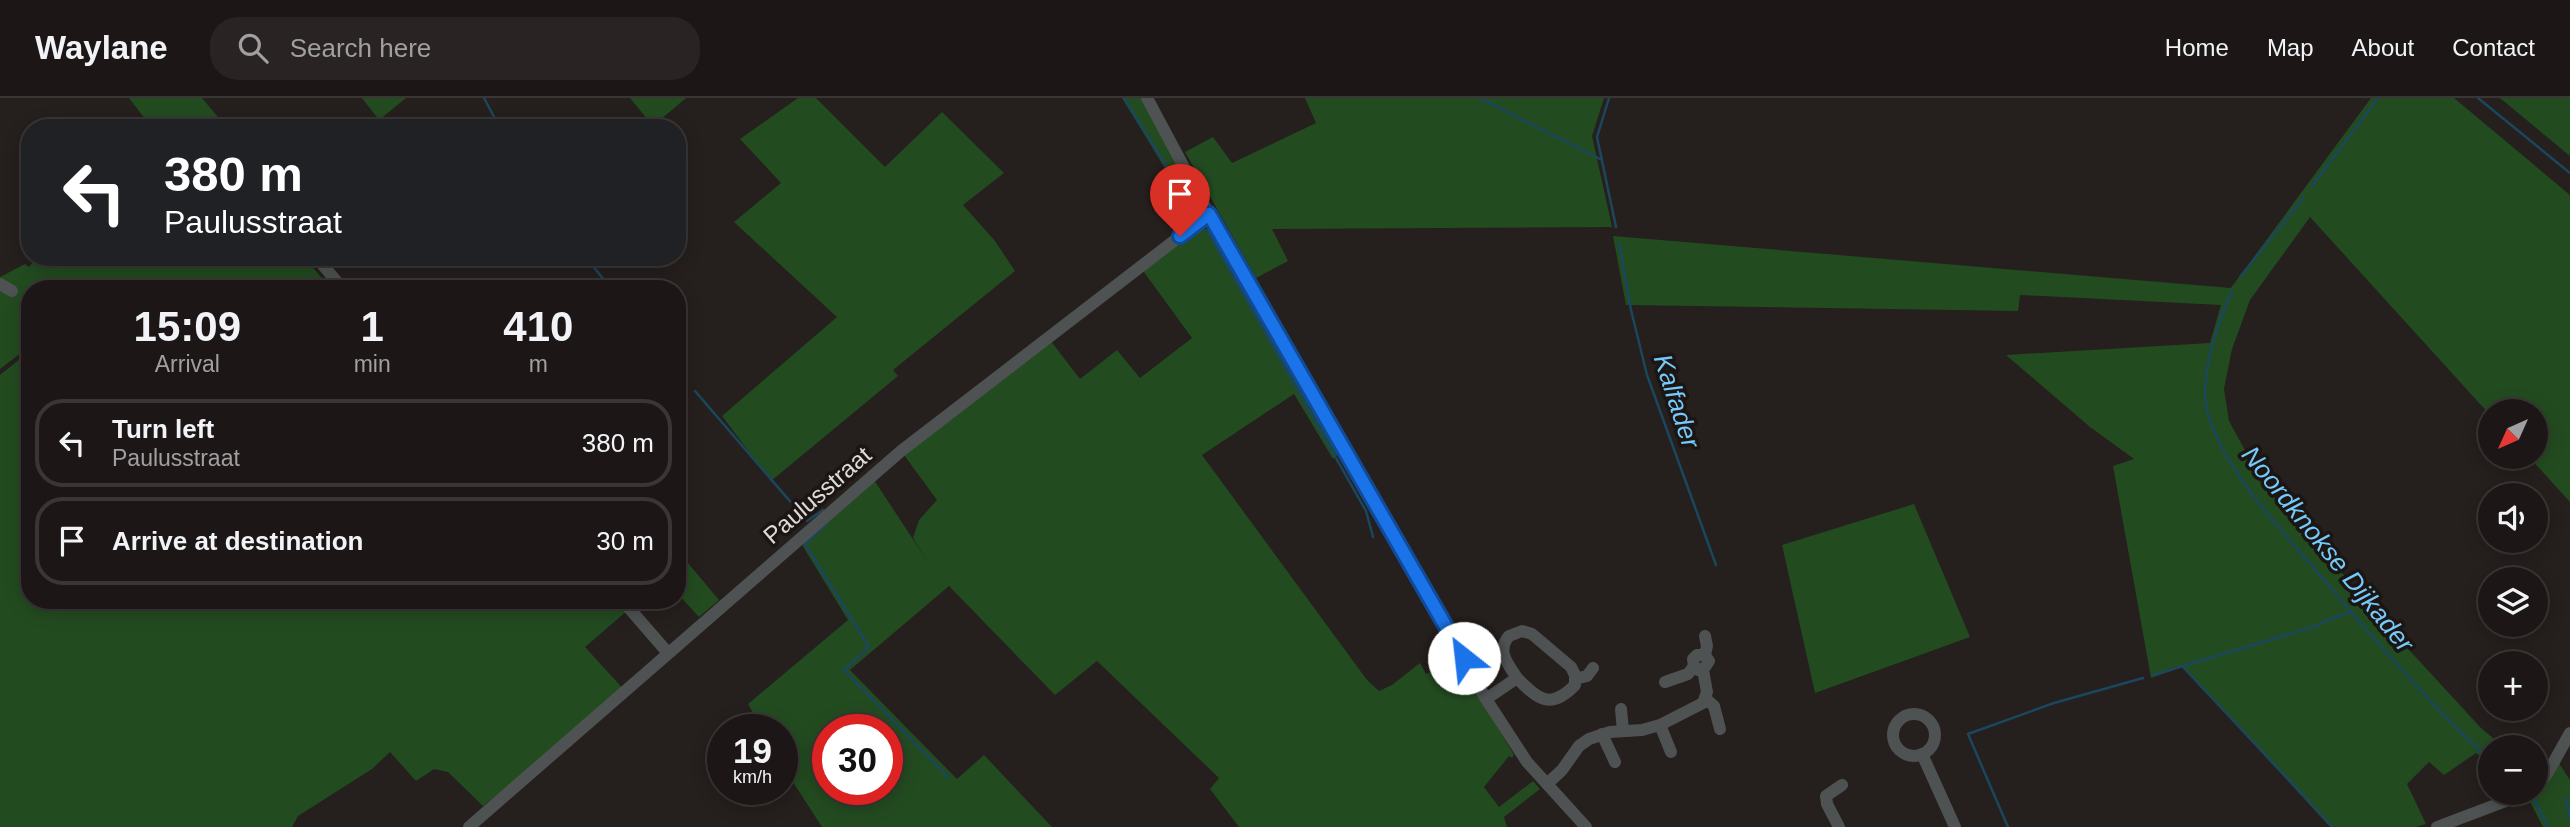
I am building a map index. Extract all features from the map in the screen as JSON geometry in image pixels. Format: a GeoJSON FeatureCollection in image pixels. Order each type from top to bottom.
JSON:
{"type":"FeatureCollection","features":[{"type":"Feature","properties":{"kind":"street"},"geometry":{"type":"LineString","coordinates":[[1147,98],[1209,214],[1486,699],[1516,747],[1586,827]]}},
{"type":"Feature","properties":{"kind":"street","name":"Paulusstraat"},"geometry":{"type":"LineString","coordinates":[[469,827],[901,451],[1209,214]]}},
{"type":"Feature","properties":{"kind":"street"},"geometry":{"type":"LineString","coordinates":[[324,266],[335,280]]}},
{"type":"Feature","properties":{"kind":"street"},"geometry":{"type":"LineString","coordinates":[[630,609],[668,653]]}},
{"type":"Feature","properties":{"kind":"street"},"geometry":{"type":"LineString","coordinates":[[1522,631],[1532,634],[1571,667],[1575,685],[1559,699],[1550,701],[1530,691],[1517,678],[1503,656],[1502,648],[1509,636],[1522,631]]}},
{"type":"Feature","properties":{"kind":"street"},"geometry":{"type":"LineString","coordinates":[[1705,636],[1707,646],[1704,655],[1694,658],[1706,699],[1714,706],[1720,729]]}},
{"type":"Feature","properties":{"kind":"street"},"geometry":{"type":"LineString","coordinates":[[1575,679],[1587,676],[1593,668]]}},
{"type":"Feature","properties":{"kind":"street"},"geometry":{"type":"LineString","coordinates":[[1665,682],[1699,668]]}},
{"type":"Feature","properties":{"kind":"street"},"geometry":{"type":"LineString","coordinates":[[1486,699],[1517,678]]}},
{"type":"Feature","properties":{"kind":"street"},"geometry":{"type":"LineString","coordinates":[[1547,784],[1562,770],[1579,746],[1602,734],[1642,730],[1660,725],[1698,707],[1706,699]]}},
{"type":"Feature","properties":{"kind":"street"},"geometry":{"type":"LineString","coordinates":[[1621,709],[1623,731]]}},
{"type":"Feature","properties":{"kind":"street"},"geometry":{"type":"LineString","coordinates":[[1660,725],[1671,752]]}},
{"type":"Feature","properties":{"kind":"street"},"geometry":{"type":"LineString","coordinates":[[2548,772],[2570,733]]}},
{"type":"Feature","properties":{"kind":"street"},"geometry":{"type":"LineString","coordinates":[[1602,734],[1615,762]]}},
{"type":"Feature","properties":{"kind":"street"},"geometry":{"type":"LineString","coordinates":[[1922,754],[1955,827]]}},
{"type":"Feature","properties":{"kind":"street"},"geometry":{"type":"LineString","coordinates":[[1839,827],[1827,804],[1826,796],[1842,785]]}},
{"type":"Feature","properties":{"kind":"street"},"geometry":{"type":"LineString","coordinates":[[2437,827],[2495,805]]}},
{"type":"Feature","properties":{"kind":"green space"},"geometry":{"type":"Polygon","coordinates":[[[129,98],[202,98],[220,119],[145,119],[129,98]]]}},
{"type":"Feature","properties":{"kind":"green space"},"geometry":{"type":"Polygon","coordinates":[[[362,98],[406,98],[380,119],[362,98]]]}},
{"type":"Feature","properties":{"kind":"green space"},"geometry":{"type":"Polygon","coordinates":[[[630,98],[686,98],[661,119],[647,119],[630,98]]]}},
{"type":"Feature","properties":{"kind":"green space"},"geometry":{"type":"Polygon","coordinates":[[[798,98],[816,98],[885,167],[942,112],[1004,173],[963,205],[995,241],[1015,271],[893,370],[898,376],[771,481],[722,416],[837,317],[734,222],[781,183],[740,139],[798,98]]]}},
{"type":"Feature","properties":{"kind":"green space"},"geometry":{"type":"Polygon","coordinates":[[[1122,98],[1141,98],[1200,203],[1200,212],[1196,219],[1122,98]]]}},
{"type":"Feature","properties":{"kind":"green space"},"geometry":{"type":"Polygon","coordinates":[[[1305,98],[1604,98],[1592,136],[1612,227],[1272,229],[1288,261],[1256,278],[1185,152],[1213,137],[1232,163],[1316,123],[1305,98]]]}},
{"type":"Feature","properties":{"kind":"green space"},"geometry":{"type":"Polygon","coordinates":[[[2371,98],[2454,98],[2570,195],[2570,502],[2540,469],[2548,469],[2548,399],[2478,399],[2478,402],[2310,217],[2250,300],[2232,349],[2224,389],[2229,421],[2247,454],[2308,534],[2400,640],[2489,735],[2478,735],[2478,755],[2476,753],[2444,775],[2429,762],[2407,784],[2426,824],[2416,827],[2330,827],[2183,667],[2151,678],[2113,466],[2134,459],[2090,427],[2006,355],[2210,343],[2221,305],[2020,295],[2018,311],[1626,305],[1613,236],[2231,288],[2371,98]]]}},
{"type":"Feature","properties":{"kind":"green space"},"geometry":{"type":"Polygon","coordinates":[[[2500,98],[2570,98],[2570,156],[2500,98]]]}},
{"type":"Feature","properties":{"kind":"green space"},"geometry":{"type":"Polygon","coordinates":[[[1197,227],[1211,230],[1339,453],[1333,459],[1294,394],[1202,455],[1367,680],[1379,691],[1392,685],[1420,663],[1426,674],[1458,661],[1514,755],[1512,758],[1509,756],[1484,787],[1499,807],[1533,781],[1540,789],[1504,817],[1507,827],[1239,827],[1210,789],[1219,778],[1097,661],[1055,695],[949,586],[850,670],[893,714],[812,714],[812,805],[903,805],[903,724],[957,779],[984,755],[1052,827],[822,827],[798,790],[798,714],[753,714],[748,704],[848,620],[802,545],[874,480],[926,559],[913,538],[919,520],[937,500],[904,455],[1050,340],[1080,379],[1117,350],[1140,378],[1192,338],[1141,268],[1197,227]]]}},
{"type":"Feature","properties":{"kind":"green space"},"geometry":{"type":"Polygon","coordinates":[[[21,266],[312,266],[323,280],[21,280],[21,353],[0,369],[0,277],[21,266]]]}},
{"type":"Feature","properties":{"kind":"green space"},"geometry":{"type":"Polygon","coordinates":[[[21,358],[21,609],[625,609],[627,611],[585,647],[627,693],[483,806],[448,772],[434,769],[416,781],[390,752],[372,769],[298,816],[292,827],[0,827],[0,375],[21,358]]]}},
{"type":"Feature","properties":{"kind":"green space"},"geometry":{"type":"Polygon","coordinates":[[[1914,504],[1970,637],[1815,693],[1782,545],[1914,504]]]}},
{"type":"Feature","properties":{"kind":"green space"},"geometry":{"type":"Polygon","coordinates":[[[686,561],[719,600],[699,617],[686,603],[686,561]]]}},
{"type":"Feature","properties":{"kind":"green space"},"geometry":{"type":"Polygon","coordinates":[[[2558,762],[2570,780],[2570,827],[2543,827],[2532,805],[2548,805],[2548,780],[2558,762]]]}},
{"type":"Feature","properties":{"kind":"waterway"},"geometry":{"type":"LineString","coordinates":[[484,98],[495,119]]}},
{"type":"Feature","properties":{"kind":"waterway"},"geometry":{"type":"LineString","coordinates":[[1124,98],[1195,212]]}},
{"type":"Feature","properties":{"kind":"waterway"},"geometry":{"type":"LineString","coordinates":[[1480,98],[1602,160]]}},
{"type":"Feature","properties":{"kind":"waterway","name":"Kalfader"},"geometry":{"type":"LineString","coordinates":[[1609,98],[1597,137],[1616,227]]}},
{"type":"Feature","properties":{"kind":"waterway","name":"Noordknokse Dijkader"},"geometry":{"type":"LineString","coordinates":[[2312,186],[2378,98]]}},
{"type":"Feature","properties":{"kind":"waterway"},"geometry":{"type":"LineString","coordinates":[[2478,98],[2570,173]]}},
{"type":"Feature","properties":{"kind":"waterway","name":"Noordknokse Dijkader"},"geometry":{"type":"LineString","coordinates":[[2240,277],[2304,197]]}},
{"type":"Feature","properties":{"kind":"waterway"},"geometry":{"type":"LineString","coordinates":[[1208,232],[1366,511],[1373,537]]}},
{"type":"Feature","properties":{"kind":"waterway","name":"Kalfader"},"geometry":{"type":"LineString","coordinates":[[1619,243],[1631,310],[1647,375],[1716,565]]}},
{"type":"Feature","properties":{"kind":"waterway"},"geometry":{"type":"LineString","coordinates":[[593,266],[604,280]]}},
{"type":"Feature","properties":{"kind":"waterway","name":"Noordknokse Dijkader"},"geometry":{"type":"LineString","coordinates":[[2232,291],[2216,333],[2208,366],[2205,396],[2214,432],[2225,454],[2256,500],[2362,624],[2413,682],[2478,748]]}},
{"type":"Feature","properties":{"kind":"waterway"},"geometry":{"type":"LineString","coordinates":[[695,391],[807,521],[823,510]]}},
{"type":"Feature","properties":{"kind":"waterway"},"geometry":{"type":"LineString","coordinates":[[830,520],[805,544],[869,647],[844,670],[949,778]]}},
{"type":"Feature","properties":{"kind":"waterway"},"geometry":{"type":"LineString","coordinates":[[2153,675],[2319,625],[2351,612]]}},
{"type":"Feature","properties":{"kind":"waterway"},"geometry":{"type":"LineString","coordinates":[[2182,666],[2333,827]]}},
{"type":"Feature","properties":{"kind":"waterway"},"geometry":{"type":"LineString","coordinates":[[2008,827],[1968,734],[2054,703],[2143,678]]}},
{"type":"Feature","properties":{"kind":"waterway"},"geometry":{"type":"LineString","coordinates":[[2565,798],[2570,819]]}},
{"type":"Feature","properties":{"kind":"waterway","name":"Noordknokse Dijkader"},"geometry":{"type":"LineString","coordinates":[[2537,805],[2548,827]]}},
{"type":"Feature","properties":{"kind":"route"},"geometry":{"type":"LineString","coordinates":[[1180,236],[1209,214],[1464,658]]}}]}
